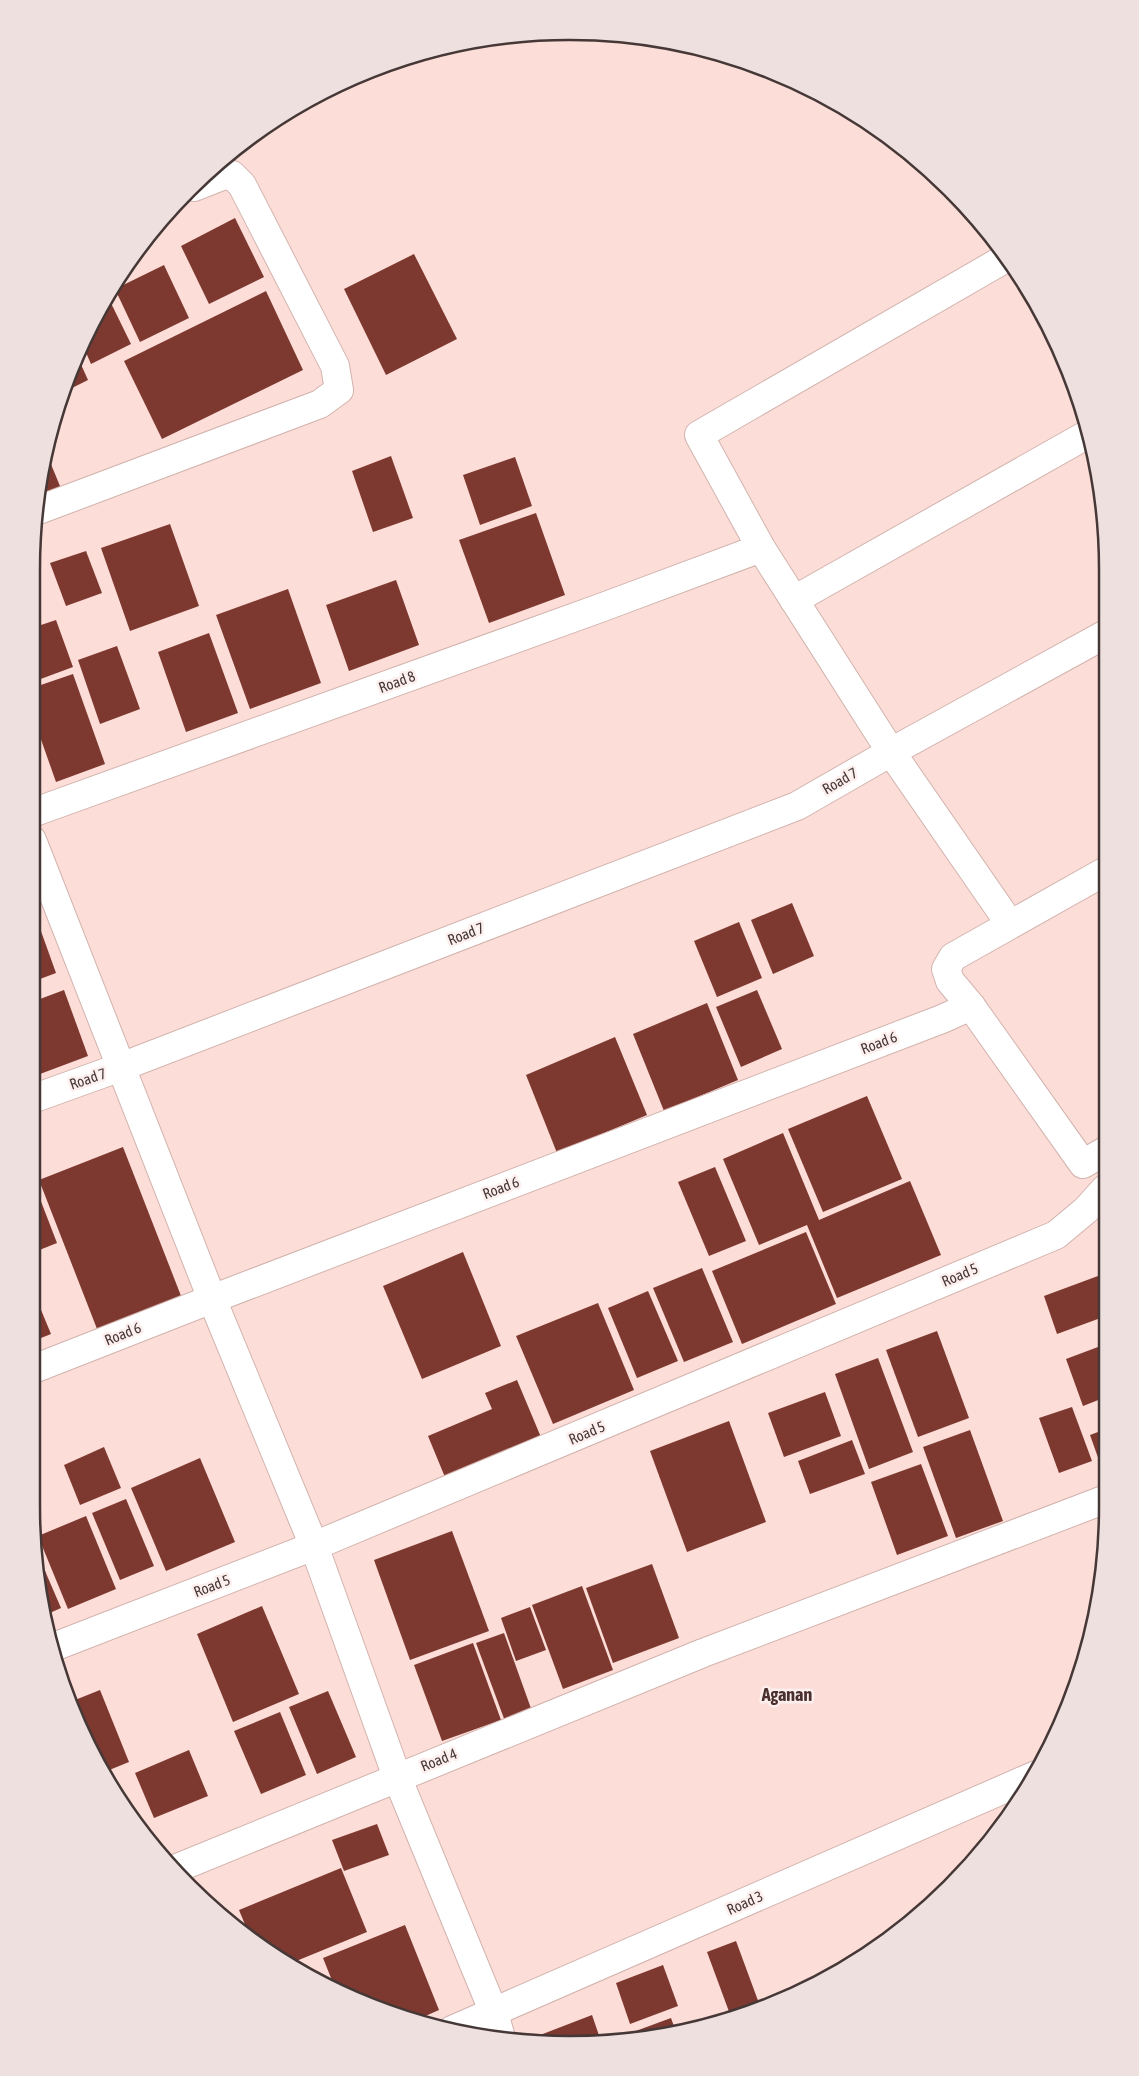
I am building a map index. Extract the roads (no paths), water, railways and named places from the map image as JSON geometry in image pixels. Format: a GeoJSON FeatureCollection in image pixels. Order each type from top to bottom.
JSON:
{"type":"FeatureCollection","features":[{"type":"Feature","properties":{"kind":"street"},"geometry":{"type":"LineString","coordinates":[[44,508],[320,404],[339,390],[335,366],[242,185],[232,175],[222,176],[210,181]]}},
{"type":"Feature","properties":{"kind":"street"},"geometry":{"type":"LineString","coordinates":[[1000,261],[699,435],[761,548],[794,600],[891,752],[1010,924]]}},
{"type":"Feature","properties":{"kind":"street"},"geometry":{"type":"LineString","coordinates":[[794,600],[1082,437]]}},
{"type":"Feature","properties":{"kind":"street","name":"Road 8"},"geometry":{"type":"LineString","coordinates":[[40,810],[761,548]]}},
{"type":"Feature","properties":{"kind":"street","name":"Road 7"},"geometry":{"type":"LineString","coordinates":[[40,1096],[121,1067],[798,806],[891,752],[1099,638]]}},
{"type":"Feature","properties":{"kind":"street"},"geometry":{"type":"LineString","coordinates":[[40,860],[212,1299],[314,1546],[397,1777],[498,2026]]}},
{"type":"Feature","properties":{"kind":"street"},"geometry":{"type":"LineString","coordinates":[[1094,1158],[950,981],[946,969],[953,957],[1099,875]]}},
{"type":"Feature","properties":{"kind":"street","name":"Road 6"},"geometry":{"type":"LineString","coordinates":[[40,1366],[942,1019],[971,1006]]}},
{"type":"Feature","properties":{"kind":"street","name":"Road 5"},"geometry":{"type":"LineString","coordinates":[[58,1645],[314,1546],[1056,1235],[1099,1196]]}},
{"type":"Feature","properties":{"kind":"street","name":"Road 4"},"geometry":{"type":"LineString","coordinates":[[181,1866],[703,1653],[1099,1501]]}},
{"type":"Feature","properties":{"kind":"street","name":"Road 3"},"geometry":{"type":"LineString","coordinates":[[478,2028],[498,2026],[1020,1784]]}},
{"type":"Feature","properties":{"kind":"district","name":"Aganan"},"geometry":{"type":"Point","coordinates":[787,1695]}}]}
